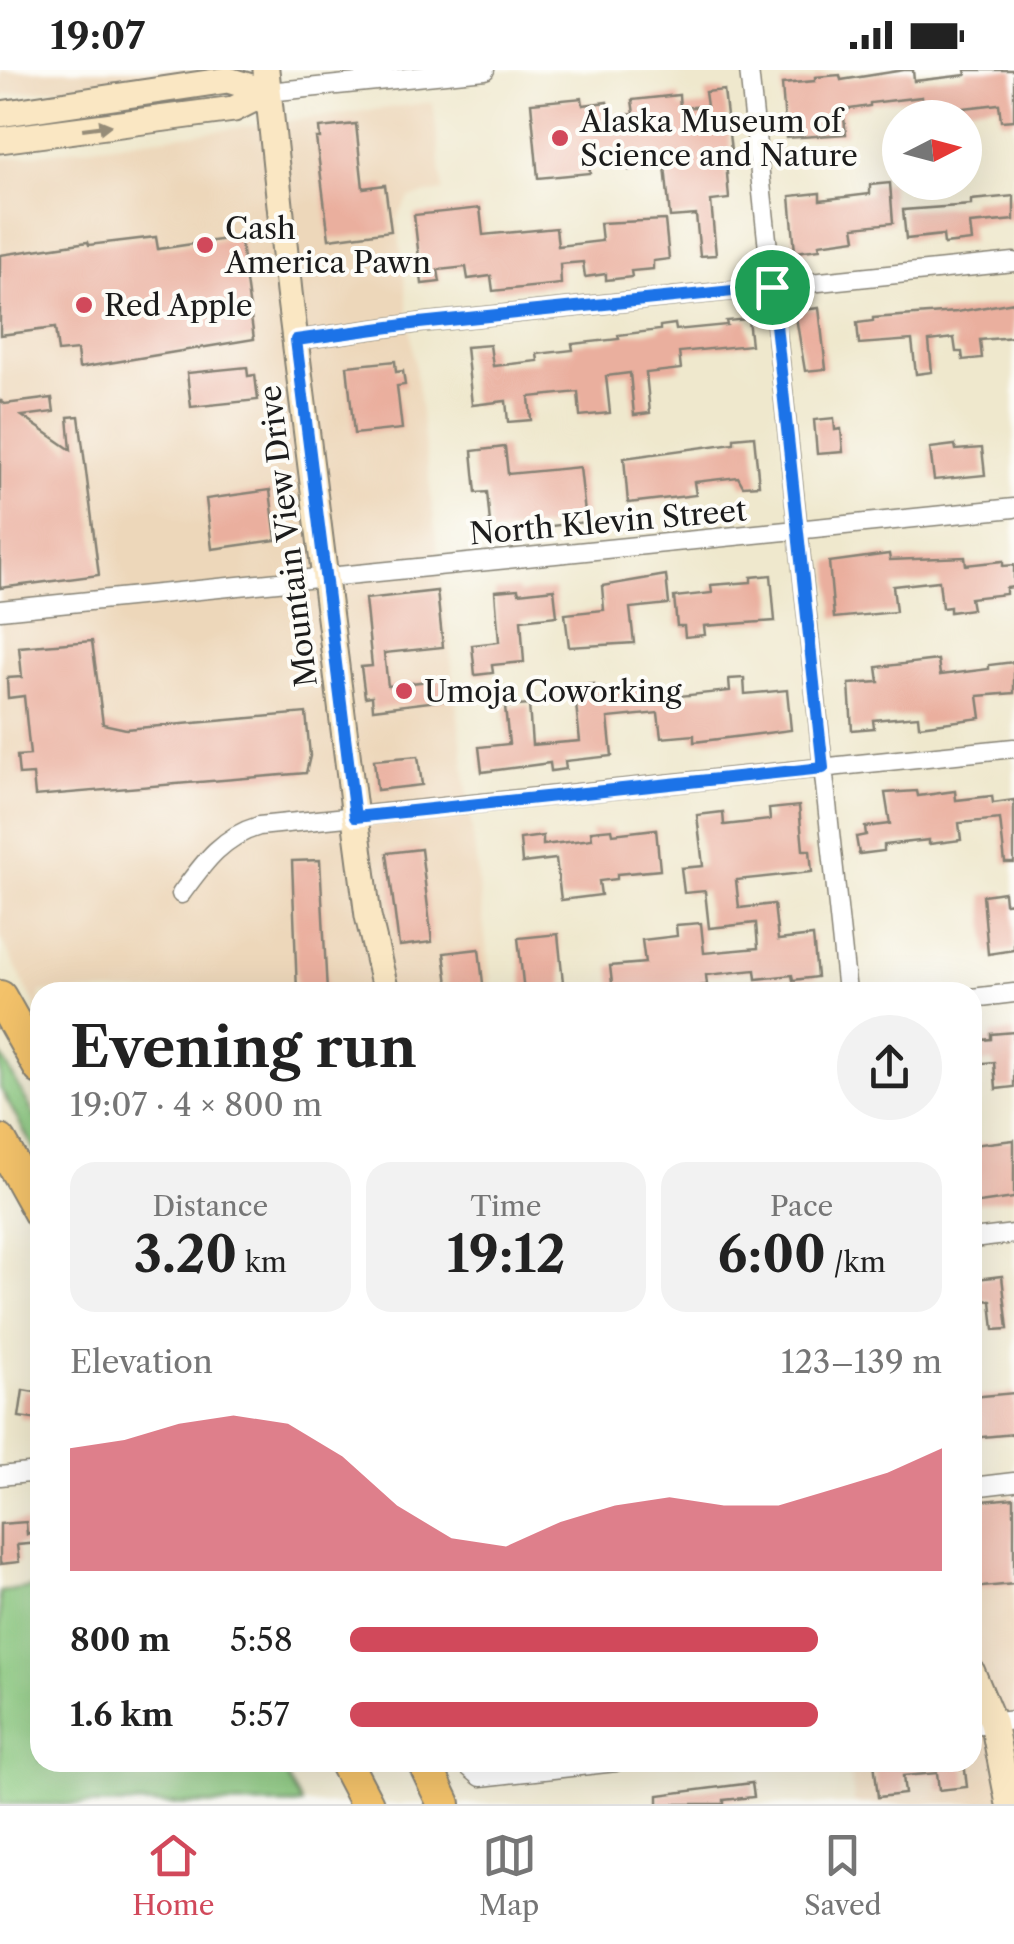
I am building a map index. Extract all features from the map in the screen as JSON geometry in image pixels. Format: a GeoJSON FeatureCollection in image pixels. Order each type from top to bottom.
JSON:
{"type":"FeatureCollection","features":[{"type":"Feature","properties":{"kind":"highway"},"geometry":{"type":"LineString","coordinates":[[0,994],[30,1049]]}},
{"type":"Feature","properties":{"kind":"highway"},"geometry":{"type":"LineString","coordinates":[[0,1141],[30,1195]]}},
{"type":"Feature","properties":{"kind":"highway"},"geometry":{"type":"LineString","coordinates":[[350,1772],[367,1804]]}},
{"type":"Feature","properties":{"kind":"highway"},"geometry":{"type":"LineString","coordinates":[[429,1772],[444,1804]]}},
{"type":"Feature","properties":{"kind":"street"},"geometry":{"type":"LineString","coordinates":[[0,114],[228,80],[485,70]]}},
{"type":"Feature","properties":{"kind":"street"},"geometry":{"type":"LineString","coordinates":[[749,70],[846,982]]}},
{"type":"Feature","properties":{"kind":"street"},"geometry":{"type":"LineString","coordinates":[[0,140],[234,109],[267,81]]}},
{"type":"Feature","properties":{"kind":"street","name":"Mountain View Drive"},"geometry":{"type":"LineString","coordinates":[[267,81],[355,817],[368,916],[384,982]]}},
{"type":"Feature","properties":{"kind":"street"},"geometry":{"type":"LineString","coordinates":[[296,340],[419,323],[1014,262]]}},
{"type":"Feature","properties":{"kind":"street","name":"North Klevin Street"},"geometry":{"type":"LineString","coordinates":[[0,610],[1014,508]]}},
{"type":"Feature","properties":{"kind":"street"},"geometry":{"type":"LineString","coordinates":[[181,894],[208,858],[241,831],[258,826],[1014,748]]}},
{"type":"Feature","properties":{"kind":"street"},"geometry":{"type":"LineString","coordinates":[[982,997],[1014,993]]}},
{"type":"Feature","properties":{"kind":"street"},"geometry":{"type":"LineString","coordinates":[[982,1238],[1014,1234]]}},
{"type":"Feature","properties":{"kind":"street"},"geometry":{"type":"LineString","coordinates":[[0,1476],[30,1473]]}},
{"type":"Feature","properties":{"kind":"street"},"geometry":{"type":"LineString","coordinates":[[982,1486],[1014,1482]]}},
{"type":"Feature","properties":{"kind":"street"},"geometry":{"type":"LineString","coordinates":[[982,1696],[993,1723],[1009,1804]]}},
{"type":"Feature","properties":{"kind":"street"},"geometry":{"type":"LineString","coordinates":[[475,1772],[481,1777],[526,1772]]}},
{"type":"Feature","properties":{"kind":"shaded area"},"geometry":{"type":"Polygon","coordinates":[[[0,70],[204,70],[0,95],[0,70]]]}},
{"type":"Feature","properties":{"kind":"shaded area"},"geometry":{"type":"Polygon","coordinates":[[[433,102],[443,191],[409,198],[397,219],[491,982],[30,982],[30,995],[0,937],[0,159],[433,102]]]}},
{"type":"Feature","properties":{"kind":"shaded area"},"geometry":{"type":"Polygon","coordinates":[[[1014,1494],[1014,1804],[854,1804],[851,1772],[982,1772],[982,1497],[1014,1494]]]}},
{"type":"Feature","properties":{"kind":"green space"},"geometry":{"type":"Polygon","coordinates":[[[0,1053],[30,1107],[30,1142],[0,1088],[0,1053]]]}},
{"type":"Feature","properties":{"kind":"green space"},"geometry":{"type":"Polygon","coordinates":[[[30,1588],[30,1772],[285,1772],[302,1804],[0,1804],[0,1592],[30,1588]]]}},
{"type":"Feature","properties":{"kind":"building"},"geometry":{"type":"Polygon","coordinates":[[[904,70],[913,70],[914,81],[966,75],[965,70],[1014,70],[1014,120],[1001,121],[999,104],[982,106],[982,100],[882,100],[843,110],[846,134],[786,138],[782,84],[840,75],[841,80],[904,70]]]}},
{"type":"Feature","properties":{"kind":"building"},"geometry":{"type":"Polygon","coordinates":[[[724,90],[732,160],[726,161],[729,199],[711,201],[716,255],[700,256],[696,215],[670,217],[665,166],[629,170],[627,150],[588,154],[590,173],[538,178],[531,103],[582,98],[583,105],[607,102],[609,117],[634,114],[632,100],[679,95],[680,108],[707,106],[705,92],[724,90]]]}},
{"type":"Feature","properties":{"kind":"building"},"geometry":{"type":"Polygon","coordinates":[[[356,124],[363,188],[385,185],[391,231],[329,239],[316,138],[320,138],[319,128],[356,124]]]}},
{"type":"Feature","properties":{"kind":"building"},"geometry":{"type":"Polygon","coordinates":[[[882,184],[882,200],[891,200],[893,223],[854,227],[856,239],[795,252],[790,196],[820,193],[820,200],[870,194],[870,185],[882,184]]]}},
{"type":"Feature","properties":{"kind":"building"},"geometry":{"type":"Polygon","coordinates":[[[1014,196],[1014,220],[970,224],[972,241],[944,244],[943,235],[906,239],[903,210],[971,205],[971,200],[1014,196]]]}},
{"type":"Feature","properties":{"kind":"building"},"geometry":{"type":"Polygon","coordinates":[[[480,208],[483,235],[556,228],[558,246],[602,241],[600,223],[665,220],[669,259],[653,261],[653,269],[631,271],[632,277],[606,280],[606,274],[585,277],[583,262],[560,264],[561,284],[493,291],[491,276],[468,279],[466,267],[438,270],[440,282],[422,284],[414,215],[480,208]]]}},
{"type":"Feature","properties":{"kind":"building"},"geometry":{"type":"Polygon","coordinates":[[[156,237],[158,249],[240,237],[254,339],[79,368],[77,350],[58,352],[55,328],[0,335],[0,255],[156,237]]]}},
{"type":"Feature","properties":{"kind":"building"},"geometry":{"type":"Polygon","coordinates":[[[1014,302],[1014,337],[980,340],[982,358],[963,360],[962,352],[956,352],[954,338],[929,341],[932,372],[916,374],[912,340],[859,344],[857,323],[873,318],[957,312],[1014,302]]]}},
{"type":"Feature","properties":{"kind":"building"},"geometry":{"type":"Polygon","coordinates":[[[819,308],[826,369],[805,371],[795,311],[819,308]]]}},
{"type":"Feature","properties":{"kind":"building"},"geometry":{"type":"Polygon","coordinates":[[[748,319],[751,345],[679,352],[681,369],[646,373],[650,413],[634,415],[630,373],[606,376],[610,413],[580,416],[578,392],[529,397],[531,420],[508,422],[506,401],[472,405],[466,347],[490,345],[493,366],[538,361],[537,354],[573,350],[572,344],[619,339],[618,335],[660,330],[660,326],[675,324],[676,330],[748,319]]]}},
{"type":"Feature","properties":{"kind":"building"},"geometry":{"type":"Polygon","coordinates":[[[395,361],[396,372],[403,371],[405,385],[397,386],[402,429],[354,434],[347,366],[395,361]]]}},
{"type":"Feature","properties":{"kind":"building"},"geometry":{"type":"Polygon","coordinates":[[[247,367],[248,376],[255,375],[258,400],[191,407],[187,373],[247,367]]]}},
{"type":"Feature","properties":{"kind":"building"},"geometry":{"type":"Polygon","coordinates":[[[52,398],[54,412],[22,416],[71,450],[68,417],[79,416],[99,575],[0,588],[0,400],[5,404],[52,398]]]}},
{"type":"Feature","properties":{"kind":"building"},"geometry":{"type":"Polygon","coordinates":[[[834,418],[835,430],[841,429],[843,452],[817,454],[814,420],[834,418]]]}},
{"type":"Feature","properties":{"kind":"building"},"geometry":{"type":"Polygon","coordinates":[[[754,436],[759,485],[743,486],[738,477],[694,482],[696,495],[628,503],[624,458],[734,443],[734,438],[754,436]]]}},
{"type":"Feature","properties":{"kind":"building"},"geometry":{"type":"Polygon","coordinates":[[[955,445],[956,450],[982,448],[985,475],[934,480],[930,448],[955,445]]]}},
{"type":"Feature","properties":{"kind":"building"},"geometry":{"type":"Polygon","coordinates":[[[505,447],[508,474],[580,467],[586,522],[491,533],[487,492],[476,493],[472,451],[505,447]]]}},
{"type":"Feature","properties":{"kind":"building"},"geometry":{"type":"Polygon","coordinates":[[[270,490],[276,540],[212,549],[206,499],[270,490]]]}},
{"type":"Feature","properties":{"kind":"building"},"geometry":{"type":"Polygon","coordinates":[[[889,554],[890,560],[965,557],[966,565],[1003,561],[1003,566],[1014,565],[1014,587],[1006,588],[1006,594],[970,598],[972,609],[950,612],[950,607],[942,608],[939,581],[893,586],[896,612],[834,618],[829,562],[889,554]]]}},
{"type":"Feature","properties":{"kind":"building"},"geometry":{"type":"Polygon","coordinates":[[[666,575],[669,604],[630,608],[634,643],[569,647],[565,614],[604,610],[602,586],[666,575]]]}},
{"type":"Feature","properties":{"kind":"building"},"geometry":{"type":"Polygon","coordinates":[[[771,575],[775,621],[704,626],[705,635],[685,637],[684,626],[677,626],[674,597],[712,593],[711,585],[751,582],[751,577],[771,575]]]}},
{"type":"Feature","properties":{"kind":"building"},"geometry":{"type":"Polygon","coordinates":[[[518,589],[519,593],[554,589],[557,616],[521,620],[524,662],[492,665],[493,673],[475,675],[472,645],[499,642],[495,591],[518,589]]]}},
{"type":"Feature","properties":{"kind":"building"},"geometry":{"type":"Polygon","coordinates":[[[437,591],[443,647],[384,653],[388,686],[443,679],[446,700],[373,709],[372,696],[365,697],[361,667],[372,666],[365,599],[437,591]]]}},
{"type":"Feature","properties":{"kind":"building"},"geometry":{"type":"Polygon","coordinates":[[[92,641],[103,724],[126,729],[306,713],[310,756],[306,773],[35,796],[33,774],[19,775],[17,756],[30,755],[24,696],[8,698],[7,678],[22,677],[19,647],[92,641]]]}},
{"type":"Feature","properties":{"kind":"building"},"geometry":{"type":"Polygon","coordinates":[[[938,660],[940,675],[1014,662],[1014,693],[978,696],[981,718],[919,726],[918,716],[873,720],[874,728],[852,730],[849,684],[879,682],[877,667],[938,660]]]}},
{"type":"Feature","properties":{"kind":"building"},"geometry":{"type":"Polygon","coordinates":[[[744,678],[745,694],[787,690],[791,730],[694,742],[694,735],[661,738],[658,713],[608,718],[612,756],[565,761],[566,769],[551,771],[550,763],[482,772],[479,747],[509,744],[505,707],[529,705],[532,745],[580,741],[574,686],[594,684],[594,690],[639,686],[639,691],[679,688],[680,696],[730,691],[729,679],[744,678]]]}},
{"type":"Feature","properties":{"kind":"building"},"geometry":{"type":"Polygon","coordinates":[[[418,756],[422,785],[377,790],[374,760],[418,756]]]}},
{"type":"Feature","properties":{"kind":"building"},"geometry":{"type":"Polygon","coordinates":[[[917,791],[918,796],[955,791],[956,800],[992,796],[993,803],[1014,800],[1014,863],[1005,863],[1000,819],[959,823],[961,840],[884,845],[884,851],[859,854],[856,837],[866,835],[865,827],[890,824],[885,793],[917,791]]]}},
{"type":"Feature","properties":{"kind":"building"},"geometry":{"type":"Polygon","coordinates":[[[799,806],[803,850],[810,850],[812,872],[736,880],[739,908],[774,904],[778,940],[813,936],[817,977],[756,979],[755,970],[706,975],[707,982],[612,982],[610,966],[645,963],[642,940],[677,936],[676,925],[701,923],[704,953],[758,948],[756,923],[709,928],[705,891],[684,893],[681,868],[703,866],[697,815],[723,812],[724,825],[770,820],[769,809],[799,806]]]}},
{"type":"Feature","properties":{"kind":"building"},"geometry":{"type":"Polygon","coordinates":[[[612,829],[613,834],[656,829],[660,870],[617,874],[617,879],[599,881],[601,895],[561,900],[556,859],[522,863],[520,839],[543,836],[543,845],[592,839],[591,831],[612,829]]]}},
{"type":"Feature","properties":{"kind":"building"},"geometry":{"type":"Polygon","coordinates":[[[421,849],[432,942],[399,946],[387,853],[421,849]]]}},
{"type":"Feature","properties":{"kind":"building"},"geometry":{"type":"Polygon","coordinates":[[[320,860],[326,982],[297,982],[292,861],[320,860]]]}},
{"type":"Feature","properties":{"kind":"building"},"geometry":{"type":"Polygon","coordinates":[[[1004,892],[1005,903],[1014,902],[1014,950],[988,954],[983,895],[1004,892]]]}},
{"type":"Feature","properties":{"kind":"building"},"geometry":{"type":"Polygon","coordinates":[[[558,934],[563,982],[523,982],[518,938],[558,934]]]}},
{"type":"Feature","properties":{"kind":"building"},"geometry":{"type":"Polygon","coordinates":[[[479,949],[483,982],[448,982],[444,953],[479,949]]]}},
{"type":"Feature","properties":{"kind":"building"},"geometry":{"type":"Polygon","coordinates":[[[1014,1032],[1014,1087],[996,1089],[994,1062],[982,1063],[982,1040],[991,1039],[991,1034],[1014,1032]]]}},
{"type":"Feature","properties":{"kind":"building"},"geometry":{"type":"Polygon","coordinates":[[[1014,1140],[1014,1198],[982,1203],[982,1144],[1014,1140]]]}},
{"type":"Feature","properties":{"kind":"building"},"geometry":{"type":"Polygon","coordinates":[[[1002,1276],[1008,1329],[994,1330],[991,1301],[982,1300],[982,1278],[1002,1276]]]}},
{"type":"Feature","properties":{"kind":"building"},"geometry":{"type":"Polygon","coordinates":[[[23,1390],[30,1391],[30,1419],[19,1417],[23,1390]]]}},
{"type":"Feature","properties":{"kind":"building"},"geometry":{"type":"Polygon","coordinates":[[[1014,1393],[1014,1434],[982,1437],[982,1396],[1014,1393]]]}},
{"type":"Feature","properties":{"kind":"building"},"geometry":{"type":"Polygon","coordinates":[[[1014,1498],[1014,1584],[982,1587],[982,1501],[1014,1498]]]}},
{"type":"Feature","properties":{"kind":"building"},"geometry":{"type":"Polygon","coordinates":[[[26,1522],[30,1544],[17,1545],[19,1562],[0,1564],[0,1524],[26,1522]]]}},
{"type":"Feature","properties":{"kind":"building"},"geometry":{"type":"Polygon","coordinates":[[[875,1772],[965,1772],[967,1787],[939,1790],[937,1773],[903,1776],[905,1794],[878,1797],[875,1772]]]}},
{"type":"Feature","properties":{"kind":"building"},"geometry":{"type":"Polygon","coordinates":[[[752,1783],[754,1797],[724,1800],[724,1804],[658,1804],[658,1795],[752,1783]]]}},
{"type":"Feature","properties":{"kind":"place","name":"Alaska Museum of Science and Nature"},"geometry":{"type":"Point","coordinates":[560,138]}},
{"type":"Feature","properties":{"kind":"place","name":"Cash America Pawn"},"geometry":{"type":"Point","coordinates":[205,245]}},
{"type":"Feature","properties":{"kind":"place","name":"Red Apple"},"geometry":{"type":"Point","coordinates":[84,305]}},
{"type":"Feature","properties":{"kind":"place","name":"Umoja Coworking"},"geometry":{"type":"Point","coordinates":[404,691]}},
{"type":"Feature","properties":{"kind":"route"},"geometry":{"type":"LineString","coordinates":[[772,287],[823,768],[355,817],[296,340],[419,323],[772,287]]}}]}
